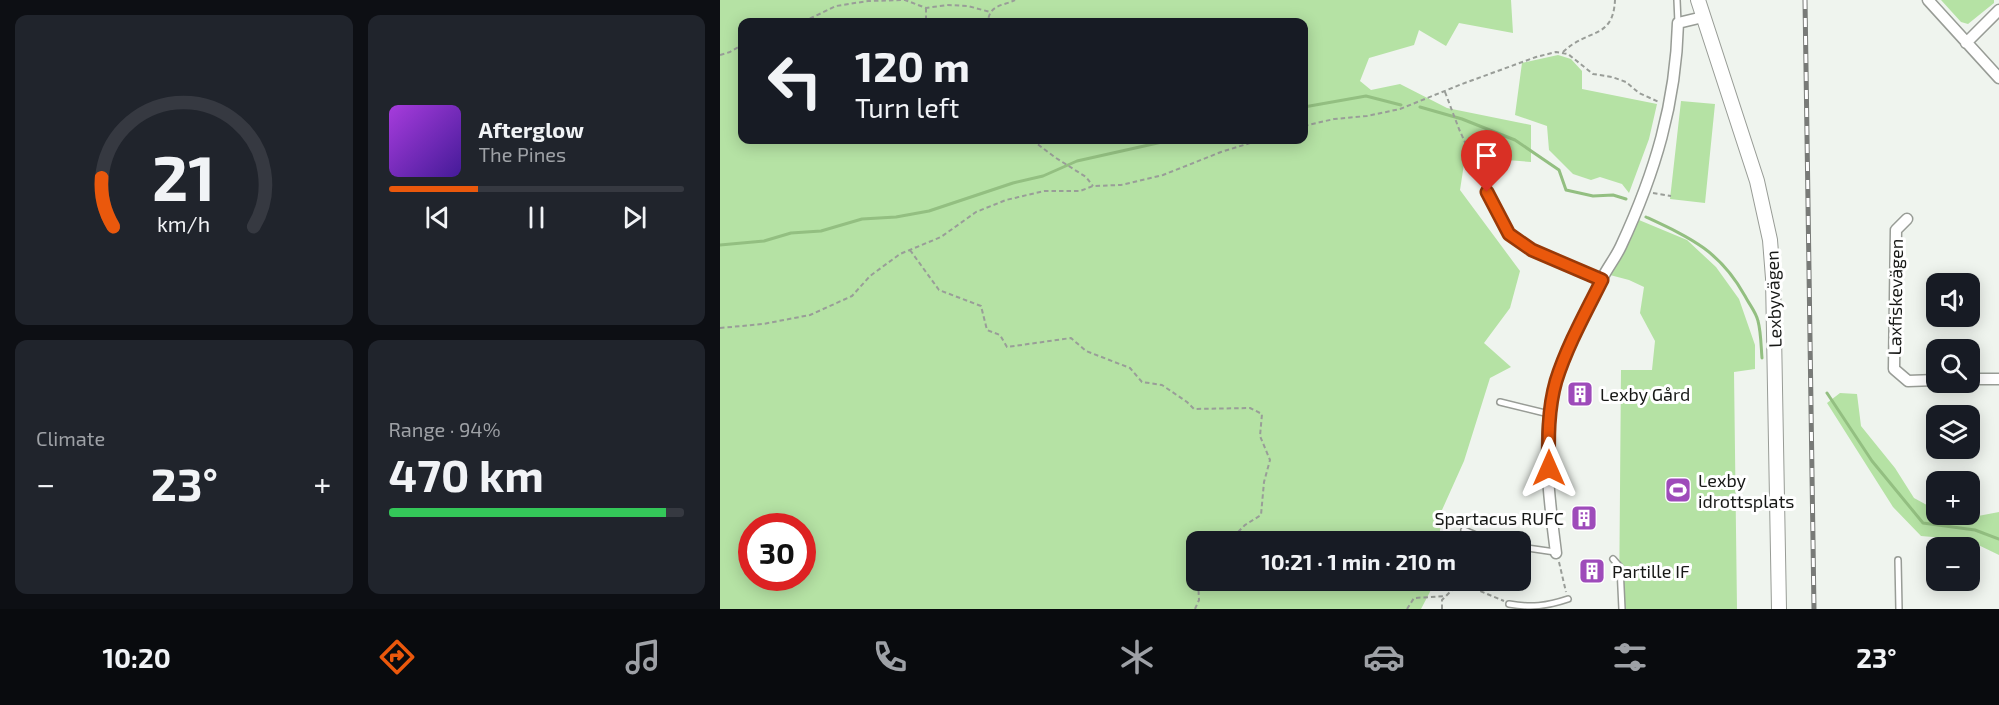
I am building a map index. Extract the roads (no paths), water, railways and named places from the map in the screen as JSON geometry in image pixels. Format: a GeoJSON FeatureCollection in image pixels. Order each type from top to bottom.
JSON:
{"type":"FeatureCollection","features":[{"type":"Feature","properties":{"kind":"street","name":"Lexbyvägen"},"geometry":{"type":"LineString","coordinates":[[1698,0],[1758,181],[1770,240],[1773,278],[1779,609]]}},
{"type":"Feature","properties":{"kind":"street"},"geometry":{"type":"LineString","coordinates":[[1928,0],[1999,78]]}},
{"type":"Feature","properties":{"kind":"street"},"geometry":{"type":"LineString","coordinates":[[1966,43],[1999,10]]}},
{"type":"Feature","properties":{"kind":"street"},"geometry":{"type":"LineString","coordinates":[[1556,553],[1548,452],[1549,414],[1556,381],[1583,317],[1620,248],[1644,192],[1671,104],[1678,23],[1703,17]]}},
{"type":"Feature","properties":{"kind":"street","name":"Laxfiskevägen"},"geometry":{"type":"LineString","coordinates":[[1907,219],[1896,230],[1894,369],[1908,381],[1926,380]]}},
{"type":"Feature","properties":{"kind":"street"},"geometry":{"type":"LineString","coordinates":[[1980,379],[1999,378]]}},
{"type":"Feature","properties":{"kind":"lane"},"geometry":{"type":"LineString","coordinates":[[1677,0],[1678,23]]}},
{"type":"Feature","properties":{"kind":"lane"},"geometry":{"type":"LineString","coordinates":[[1487,192],[1509,234],[1532,250],[1602,280]]}},
{"type":"Feature","properties":{"kind":"lane"},"geometry":{"type":"LineString","coordinates":[[1500,402],[1549,414]]}},
{"type":"Feature","properties":{"kind":"lane"},"geometry":{"type":"LineString","coordinates":[[1531,549],[1556,553]]}},
{"type":"Feature","properties":{"kind":"lane"},"geometry":{"type":"LineString","coordinates":[[1613,559],[1620,567],[1622,609]]}},
{"type":"Feature","properties":{"kind":"lane"},"geometry":{"type":"LineString","coordinates":[[1898,560],[1899,609]]}},
{"type":"Feature","properties":{"kind":"lane"},"geometry":{"type":"LineString","coordinates":[[1509,604],[1543,607],[1568,599]]}},
{"type":"Feature","properties":{"kind":"waterway"},"geometry":{"type":"LineString","coordinates":[[1308,106],[1366,96],[1401,105]]}},
{"type":"Feature","properties":{"kind":"waterway"},"geometry":{"type":"LineString","coordinates":[[1420,107],[1462,119],[1515,140],[1559,170],[1566,190],[1593,196],[1613,195],[1626,199]]}},
{"type":"Feature","properties":{"kind":"waterway"},"geometry":{"type":"LineString","coordinates":[[720,245],[764,241],[791,233],[821,231],[862,219],[896,217],[929,211],[1013,183],[1043,176],[1077,161],[1153,144]]}},
{"type":"Feature","properties":{"kind":"waterway"},"geometry":{"type":"LineString","coordinates":[[1646,217],[1691,239],[1715,257],[1725,268],[1757,318],[1762,358]]}},
{"type":"Feature","properties":{"kind":"waterway"},"geometry":{"type":"LineString","coordinates":[[1827,393],[1872,461],[1923,523],[1975,530],[1999,539]]}},
{"type":"Feature","properties":{"kind":"railway"},"geometry":{"type":"LineString","coordinates":[[1805,0],[1814,609]]}},
{"type":"Feature","properties":{"kind":"place","name":"Lexby Gård"},"geometry":{"type":"Point","coordinates":[1580,394]}},
{"type":"Feature","properties":{"kind":"place","name":"Lexby idrottsplats"},"geometry":{"type":"Point","coordinates":[1678,490]}},
{"type":"Feature","properties":{"kind":"place","name":"Spartacus RUFC"},"geometry":{"type":"Point","coordinates":[1584,518]}},
{"type":"Feature","properties":{"kind":"place","name":"Partille IF"},"geometry":{"type":"Point","coordinates":[1592,571]}}]}
